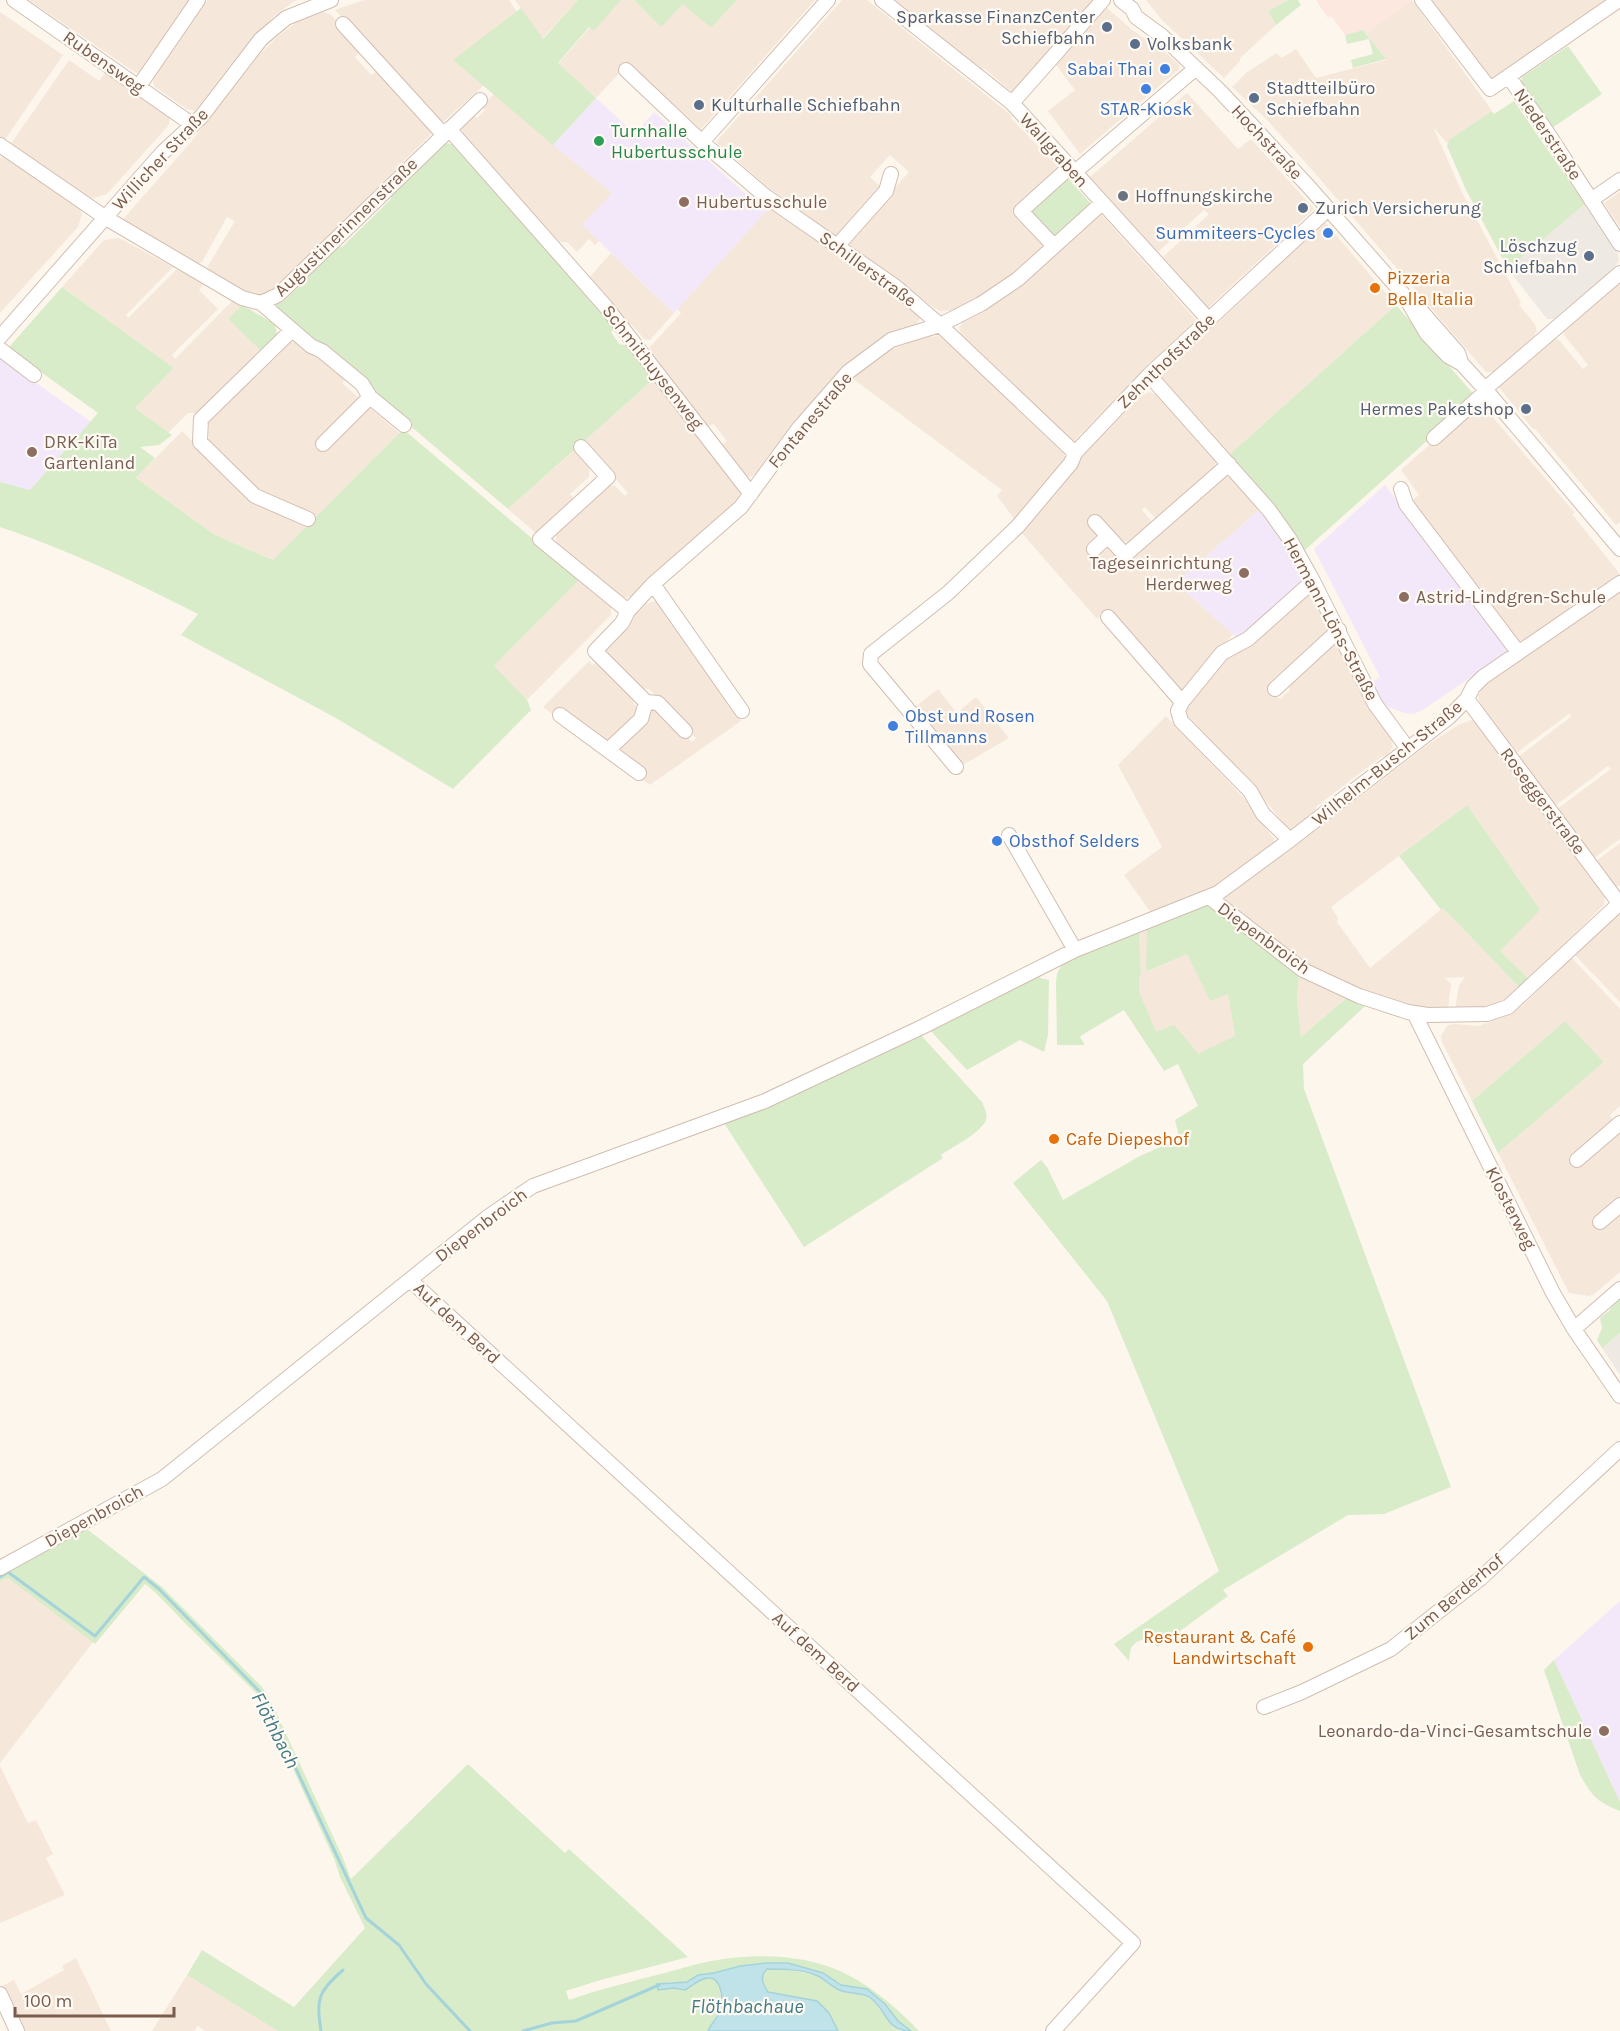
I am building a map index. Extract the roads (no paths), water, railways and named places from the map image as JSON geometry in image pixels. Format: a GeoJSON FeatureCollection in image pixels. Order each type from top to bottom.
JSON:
{"type":"FeatureCollection","features":[{"type":"Feature","properties":{"kind":"street","name":"Rubensweg"},"geometry":{"type":"LineString","coordinates":[[14,0],[193,125]]}},
{"type":"Feature","properties":{"kind":"street"},"geometry":{"type":"LineString","coordinates":[[139,86],[198,0]]}},
{"type":"Feature","properties":{"kind":"street","name":"Willicher Straße"},"geometry":{"type":"LineString","coordinates":[[0,337],[162,153],[193,125],[249,52],[273,27],[297,12],[331,0]]}},
{"type":"Feature","properties":{"kind":"street"},"geometry":{"type":"LineString","coordinates":[[702,142],[828,0]]}},
{"type":"Feature","properties":{"kind":"street","name":"Wallgraben"},"geometry":{"type":"LineString","coordinates":[[882,0],[1012,103],[1208,319]]}},
{"type":"Feature","properties":{"kind":"street"},"geometry":{"type":"LineString","coordinates":[[1012,103],[1103,0]]}},
{"type":"Feature","properties":{"kind":"street","name":"Niederstraße"},"geometry":{"type":"LineString","coordinates":[[1422,0],[1490,89],[1509,77],[1620,244]]}},
{"type":"Feature","properties":{"kind":"street"},"geometry":{"type":"LineString","coordinates":[[1509,77],[1618,0]]}},
{"type":"Feature","properties":{"kind":"street","name":"Hochstraße"},"geometry":{"type":"LineString","coordinates":[[1128,3],[1136,17],[1162,36],[1220,91],[1328,208],[1404,295],[1427,334],[1448,356],[1462,364],[1485,388],[1620,549]]}},
{"type":"Feature","properties":{"kind":"street","name":"Schmithuysenweg"},"geometry":{"type":"LineString","coordinates":[[343,24],[550,243],[606,306],[751,494]]}},
{"type":"Feature","properties":{"kind":"street"},"geometry":{"type":"LineString","coordinates":[[1052,248],[1021,211],[1196,68]]}},
{"type":"Feature","properties":{"kind":"street","name":"Schillerstraße"},"geometry":{"type":"LineString","coordinates":[[626,70],[702,142],[764,195],[896,287],[940,325],[1075,453]]}},
{"type":"Feature","properties":{"kind":"street","name":"Augustinerinnenstraße"},"geometry":{"type":"LineString","coordinates":[[1,148],[106,218],[242,298],[261,303],[278,296],[480,100]]}},
{"type":"Feature","properties":{"kind":"street"},"geometry":{"type":"LineString","coordinates":[[838,245],[886,191],[891,174]]}},
{"type":"Feature","properties":{"kind":"street"},"geometry":{"type":"LineString","coordinates":[[1592,200],[1620,180]]}},
{"type":"Feature","properties":{"kind":"street","name":"Fontanestraße"},"geometry":{"type":"LineString","coordinates":[[685,731],[658,703],[646,702],[595,651],[622,623],[628,610],[653,584],[741,507],[799,429],[849,372],[891,340],[940,325],[981,304],[1017,279],[1102,203]]}},
{"type":"Feature","properties":{"kind":"street","name":"Zehnthofstraße"},"geometry":{"type":"LineString","coordinates":[[956,767],[870,664],[871,654],[948,593],[1018,525],[1071,463],[1075,453],[1149,375],[1328,208]]}},
{"type":"Feature","properties":{"kind":"street"},"geometry":{"type":"LineString","coordinates":[[1434,438],[1483,394],[1485,388],[1620,273]]}},
{"type":"Feature","properties":{"kind":"street"},"geometry":{"type":"LineString","coordinates":[[261,303],[311,346],[322,351],[362,384],[370,398],[404,425]]}},
{"type":"Feature","properties":{"kind":"street"},"geometry":{"type":"LineString","coordinates":[[292,330],[201,418],[200,442],[255,496],[308,519]]}},
{"type":"Feature","properties":{"kind":"street"},"geometry":{"type":"LineString","coordinates":[[0,349],[34,375]]}},
{"type":"Feature","properties":{"kind":"street","name":"Hermann-Löns-Straße"},"geometry":{"type":"LineString","coordinates":[[1149,375],[1276,519],[1314,581],[1375,704],[1408,748]]}},
{"type":"Feature","properties":{"kind":"street"},"geometry":{"type":"LineString","coordinates":[[323,444],[370,398]]}},
{"type":"Feature","properties":{"kind":"street"},"geometry":{"type":"LineString","coordinates":[[581,447],[608,477],[540,539],[628,610]]}},
{"type":"Feature","properties":{"kind":"street"},"geometry":{"type":"LineString","coordinates":[[1095,522],[1125,555],[1229,464]]}},
{"type":"Feature","properties":{"kind":"street"},"geometry":{"type":"LineString","coordinates":[[1401,489],[1406,504],[1518,652]]}},
{"type":"Feature","properties":{"kind":"street"},"geometry":{"type":"LineString","coordinates":[[1094,549],[1108,536]]}},
{"type":"Feature","properties":{"kind":"street"},"geometry":{"type":"LineString","coordinates":[[1290,840],[1263,814],[1250,791],[1180,721],[1178,711],[1182,702],[1222,653],[1248,639],[1314,581]]}},
{"type":"Feature","properties":{"kind":"street","name":"Wilhelm-Busch-Straße"},"geometry":{"type":"LineString","coordinates":[[1209,897],[1226,888],[1448,718],[1467,699],[1473,687],[1483,677],[1620,583]]}},
{"type":"Feature","properties":{"kind":"street"},"geometry":{"type":"LineString","coordinates":[[653,584],[742,711]]}},
{"type":"Feature","properties":{"kind":"street"},"geometry":{"type":"LineString","coordinates":[[1108,617],[1182,702]]}},
{"type":"Feature","properties":{"kind":"street"},"geometry":{"type":"LineString","coordinates":[[1275,689],[1339,630]]}},
{"type":"Feature","properties":{"kind":"street","name":"Roseggerstraße"},"geometry":{"type":"LineString","coordinates":[[1467,699],[1620,903]]}},
{"type":"Feature","properties":{"kind":"street"},"geometry":{"type":"LineString","coordinates":[[608,750],[641,719],[646,702]]}},
{"type":"Feature","properties":{"kind":"street"},"geometry":{"type":"LineString","coordinates":[[560,715],[639,772]]}},
{"type":"Feature","properties":{"kind":"street"},"geometry":{"type":"LineString","coordinates":[[1009,835],[1075,950]]}},
{"type":"Feature","properties":{"kind":"street","name":"Diepenbroich"},"geometry":{"type":"LineString","coordinates":[[0,1568],[162,1479],[489,1216],[533,1186],[765,1101],[922,1027],[1075,950],[1209,897],[1303,970],[1359,996],[1428,1015],[1487,1014],[1508,1007],[1620,903]]}},
{"type":"Feature","properties":{"kind":"street","name":"Klosterweg"},"geometry":{"type":"LineString","coordinates":[[1414,1013],[1548,1282],[1574,1329],[1620,1396]]}},
{"type":"Feature","properties":{"kind":"street"},"geometry":{"type":"LineString","coordinates":[[1620,1112],[1617,1114],[1620,1118]]}},
{"type":"Feature","properties":{"kind":"street"},"geometry":{"type":"LineString","coordinates":[[1577,1160],[1620,1123]]}},
{"type":"Feature","properties":{"kind":"street"},"geometry":{"type":"LineString","coordinates":[[1600,1222],[1620,1205]]}},
{"type":"Feature","properties":{"kind":"street","name":"Auf dem Berd"},"geometry":{"type":"LineString","coordinates":[[410,1280],[1133,1943],[1053,2031]]}},
{"type":"Feature","properties":{"kind":"street"},"geometry":{"type":"LineString","coordinates":[[1574,1329],[1620,1289]]}},
{"type":"Feature","properties":{"kind":"street","name":"Zum Berderhof"},"geometry":{"type":"LineString","coordinates":[[1264,1707],[1302,1692],[1391,1649],[1481,1578],[1620,1449]]}},
{"type":"Feature","properties":{"kind":"street"},"geometry":{"type":"LineString","coordinates":[[0,1994],[17,2031]]}},
{"type":"Feature","properties":{"kind":"water","name":"Flöthbachaue"},"geometry":{"type":"Polygon","coordinates":[[[767,1963],[788,1963],[823,1973],[841,1985],[867,1989],[911,2031],[892,2025],[870,1997],[842,1991],[818,1976],[799,1971],[767,1969],[762,1978],[763,1983],[768,1992],[817,2001],[829,2013],[838,2031],[708,2031],[719,2014],[722,2003],[721,1992],[714,1979],[703,1979],[685,1990],[674,1988],[658,1990],[657,1984],[687,1982],[698,1975],[767,1963]]]}},
{"type":"Feature","properties":{"kind":"waterway","name":"Flöthbach"},"geometry":{"type":"LineString","coordinates":[[0,1577],[8,1572],[95,1636],[144,1577],[159,1589],[260,1692],[366,1918],[399,1945],[426,1984],[470,2031]]}},
{"type":"Feature","properties":{"kind":"waterway"},"geometry":{"type":"LineString","coordinates":[[321,2031],[319,2011],[321,1996],[328,1984],[343,1970]]}},
{"type":"Feature","properties":{"kind":"waterway","name":"Flöthbach"},"geometry":{"type":"LineString","coordinates":[[523,2031],[552,2023],[576,2021],[659,1985]]}},
{"type":"Feature","properties":{"kind":"place","name":"Sparkasse FinanzCenter Schiefbahn"},"geometry":{"type":"Point","coordinates":[1107,27]}},
{"type":"Feature","properties":{"kind":"place","name":"Volksbank"},"geometry":{"type":"Point","coordinates":[1135,44]}},
{"type":"Feature","properties":{"kind":"place","name":"Sabai Thai"},"geometry":{"type":"Point","coordinates":[1165,69]}},
{"type":"Feature","properties":{"kind":"place","name":"STAR-Kiosk"},"geometry":{"type":"Point","coordinates":[1146,89]}},
{"type":"Feature","properties":{"kind":"place","name":"Stadtteilbüro Schiefbahn"},"geometry":{"type":"Point","coordinates":[1254,98]}},
{"type":"Feature","properties":{"kind":"place","name":"Kulturhalle Schiefbahn"},"geometry":{"type":"Point","coordinates":[699,105]}},
{"type":"Feature","properties":{"kind":"place","name":"Turnhalle Hubertusschule"},"geometry":{"type":"Point","coordinates":[599,141]}},
{"type":"Feature","properties":{"kind":"place","name":"Hoffnungskirche"},"geometry":{"type":"Point","coordinates":[1123,196]}},
{"type":"Feature","properties":{"kind":"place","name":"Hubertusschule"},"geometry":{"type":"Point","coordinates":[684,202]}},
{"type":"Feature","properties":{"kind":"place","name":"Zurich Versicherung"},"geometry":{"type":"Point","coordinates":[1303,208]}},
{"type":"Feature","properties":{"kind":"place","name":"Summiteers-Cycles"},"geometry":{"type":"Point","coordinates":[1328,233]}},
{"type":"Feature","properties":{"kind":"place","name":"Löschzug Schiefbahn"},"geometry":{"type":"Point","coordinates":[1589,256]}},
{"type":"Feature","properties":{"kind":"place","name":"Pizzeria Bella Italia"},"geometry":{"type":"Point","coordinates":[1375,288]}},
{"type":"Feature","properties":{"kind":"place","name":"Hermes Paketshop"},"geometry":{"type":"Point","coordinates":[1526,409]}},
{"type":"Feature","properties":{"kind":"place","name":"DRK-KiTa Gartenland"},"geometry":{"type":"Point","coordinates":[32,452]}},
{"type":"Feature","properties":{"kind":"place","name":"Tageseinrichtung Herderweg"},"geometry":{"type":"Point","coordinates":[1244,573]}},
{"type":"Feature","properties":{"kind":"place","name":"Astrid-Lindgren-Schule"},"geometry":{"type":"Point","coordinates":[1404,597]}},
{"type":"Feature","properties":{"kind":"place","name":"Obst und Rosen Tillmanns"},"geometry":{"type":"Point","coordinates":[893,726]}},
{"type":"Feature","properties":{"kind":"place","name":"Obsthof Selders"},"geometry":{"type":"Point","coordinates":[997,841]}},
{"type":"Feature","properties":{"kind":"place","name":"Cafe Diepeshof"},"geometry":{"type":"Point","coordinates":[1054,1139]}},
{"type":"Feature","properties":{"kind":"place","name":"Restaurant & Café Landwirtschaft"},"geometry":{"type":"Point","coordinates":[1308,1647]}},
{"type":"Feature","properties":{"kind":"place","name":"Leonardo-da-Vinci-Gesamtschule"},"geometry":{"type":"Point","coordinates":[1604,1731]}}]}
